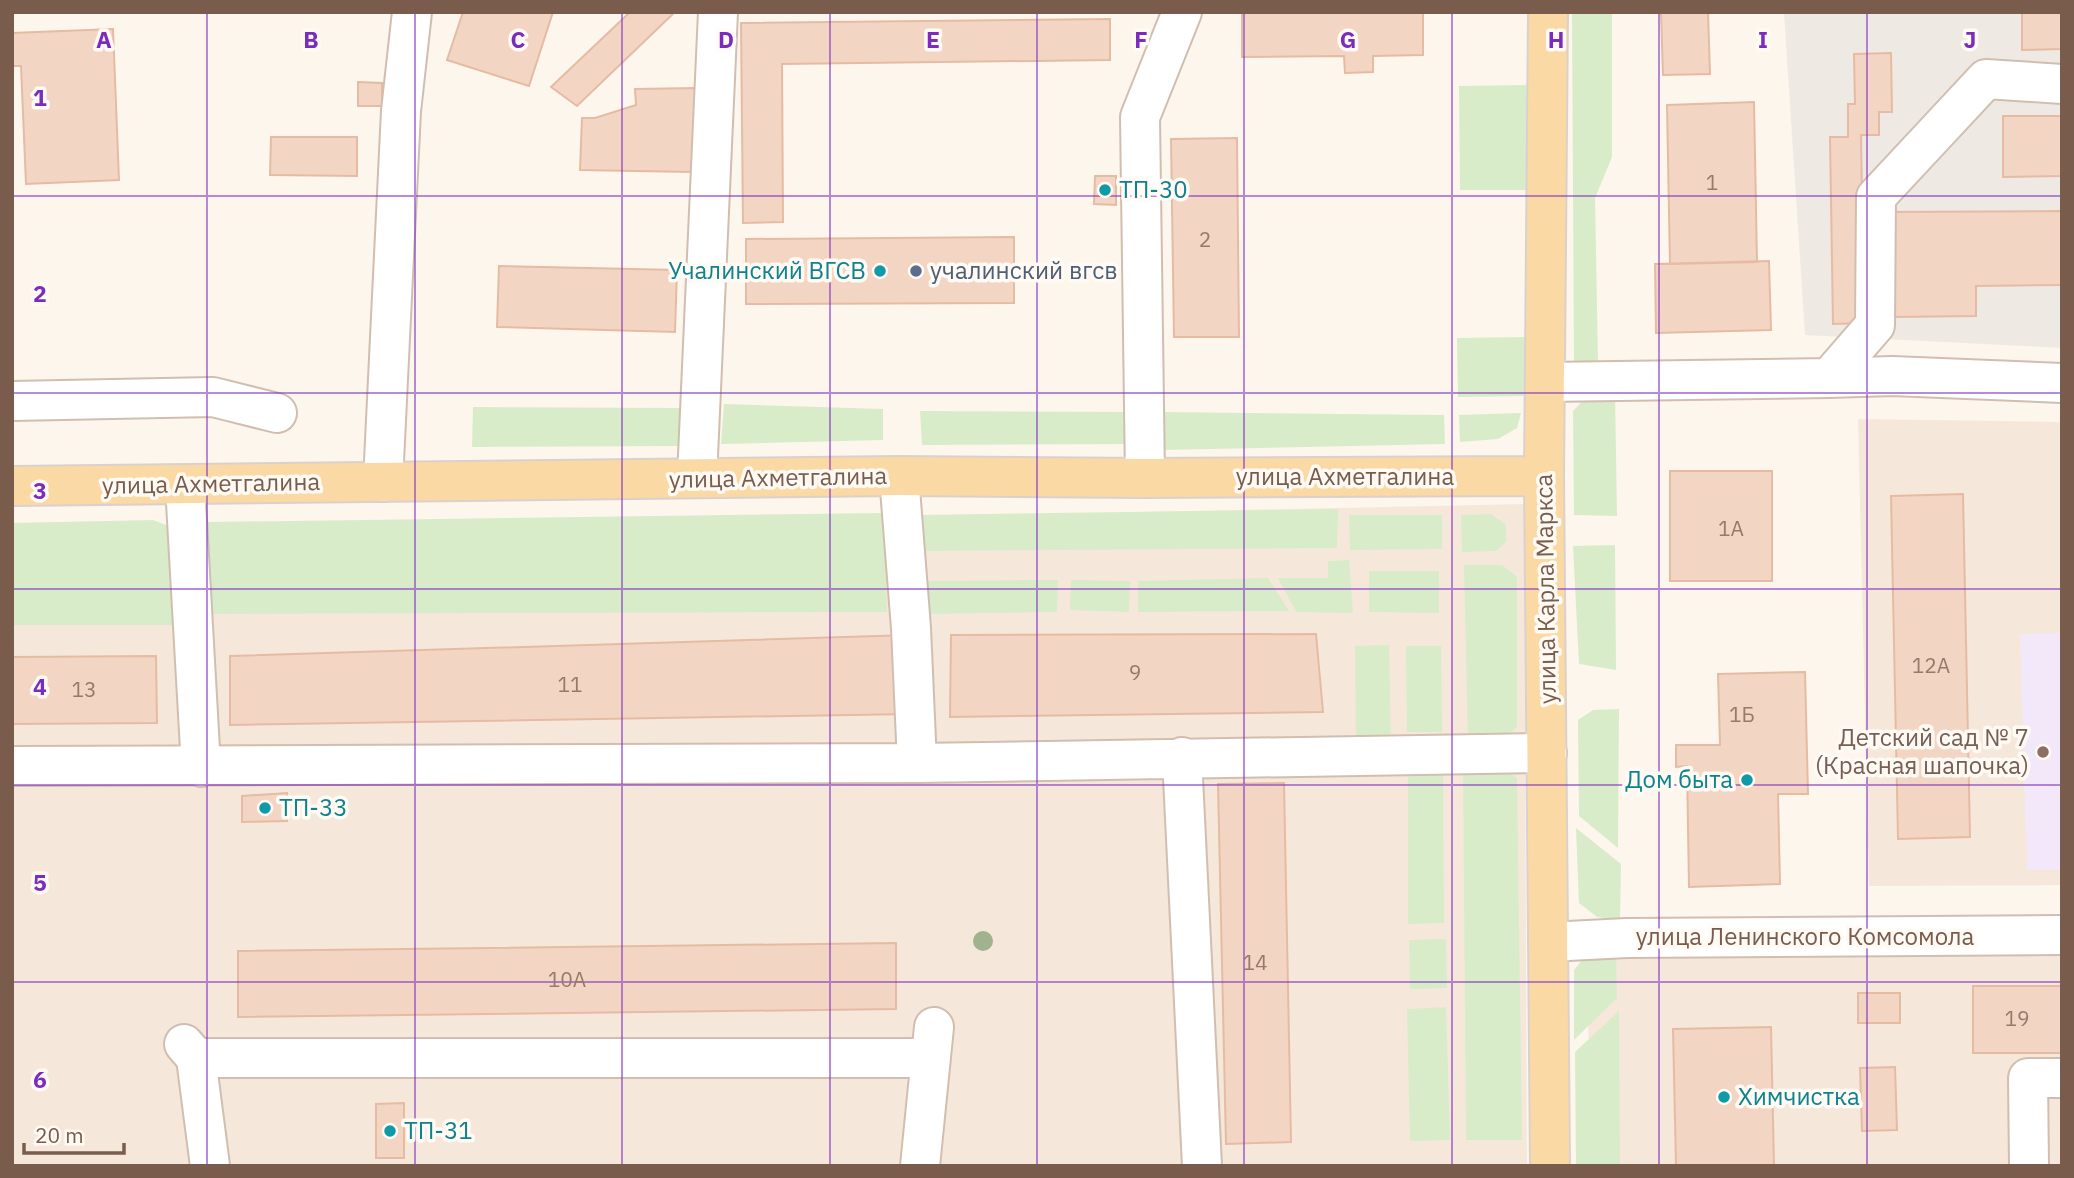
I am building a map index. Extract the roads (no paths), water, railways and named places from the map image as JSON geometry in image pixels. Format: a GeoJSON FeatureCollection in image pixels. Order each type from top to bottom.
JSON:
{"type":"FeatureCollection","features":[{"type":"Feature","properties":{"kind":"main road","name":"улица Карла Маркса"},"geometry":{"type":"LineString","coordinates":[[1548,12],[1544,476],[1550,1166]]}},
{"type":"Feature","properties":{"kind":"main road","name":"улица Ахметгалина"},"geometry":{"type":"LineString","coordinates":[[12,485],[898,476],[1544,476]]}},
{"type":"Feature","properties":{"kind":"street"},"geometry":{"type":"LineString","coordinates":[[383,482],[401,111],[412,12]]}},
{"type":"Feature","properties":{"kind":"street"},"geometry":{"type":"LineString","coordinates":[[697,478],[718,12]]}},
{"type":"Feature","properties":{"kind":"street"},"geometry":{"type":"LineString","coordinates":[[1145,478],[1140,117],[1182,12]]}},
{"type":"Feature","properties":{"kind":"street"},"geometry":{"type":"LineString","coordinates":[[1829,378],[1875,325],[1876,198],[1986,79],[2062,84]]}},
{"type":"Feature","properties":{"kind":"street"},"geometry":{"type":"LineString","coordinates":[[1545,382],[1892,376],[2062,383]]}},
{"type":"Feature","properties":{"kind":"street"},"geometry":{"type":"LineString","coordinates":[[12,401],[213,397],[277,413]]}},
{"type":"Feature","properties":{"kind":"street"},"geometry":{"type":"LineString","coordinates":[[898,476],[911,628],[917,763]]}},
{"type":"Feature","properties":{"kind":"street"},"geometry":{"type":"LineString","coordinates":[[185,485],[201,766]]}},
{"type":"Feature","properties":{"kind":"street"},"geometry":{"type":"LineString","coordinates":[[12,766],[917,763],[1547,753]]}},
{"type":"Feature","properties":{"kind":"street"},"geometry":{"type":"LineString","coordinates":[[1182,757],[1202,1166]]}},
{"type":"Feature","properties":{"kind":"street","name":"улица Ленинского Комсомола"},"geometry":{"type":"LineString","coordinates":[[1548,942],[1627,938],[2062,935]]}},
{"type":"Feature","properties":{"kind":"street"},"geometry":{"type":"LineString","coordinates":[[210,1166],[211,1112],[190,1051],[379,1064],[933,1042],[920,1166]]}},
{"type":"Feature","properties":{"kind":"street"},"geometry":{"type":"LineString","coordinates":[[2029,1166],[2028,1078],[2062,1078]]}},
{"type":"Feature","properties":{"kind":"place","name":"ТП-30"},"geometry":{"type":"Point","coordinates":[1105,190]}},
{"type":"Feature","properties":{"kind":"place","name":"Учалинский ВГСВ"},"geometry":{"type":"Point","coordinates":[880,271]}},
{"type":"Feature","properties":{"kind":"place","name":"учалинский вгсв"},"geometry":{"type":"Point","coordinates":[916,271]}},
{"type":"Feature","properties":{"kind":"place","name":"Детский сад № 7 (Красная шапочка)"},"geometry":{"type":"Point","coordinates":[2043,752]}},
{"type":"Feature","properties":{"kind":"place","name":"Дом быта"},"geometry":{"type":"Point","coordinates":[1747,780]}},
{"type":"Feature","properties":{"kind":"place","name":"ТП-33"},"geometry":{"type":"Point","coordinates":[265,808]}},
{"type":"Feature","properties":{"kind":"place","name":"Химчистка"},"geometry":{"type":"Point","coordinates":[1724,1097]}},
{"type":"Feature","properties":{"kind":"place","name":"ТП-31"},"geometry":{"type":"Point","coordinates":[390,1131]}}]}
